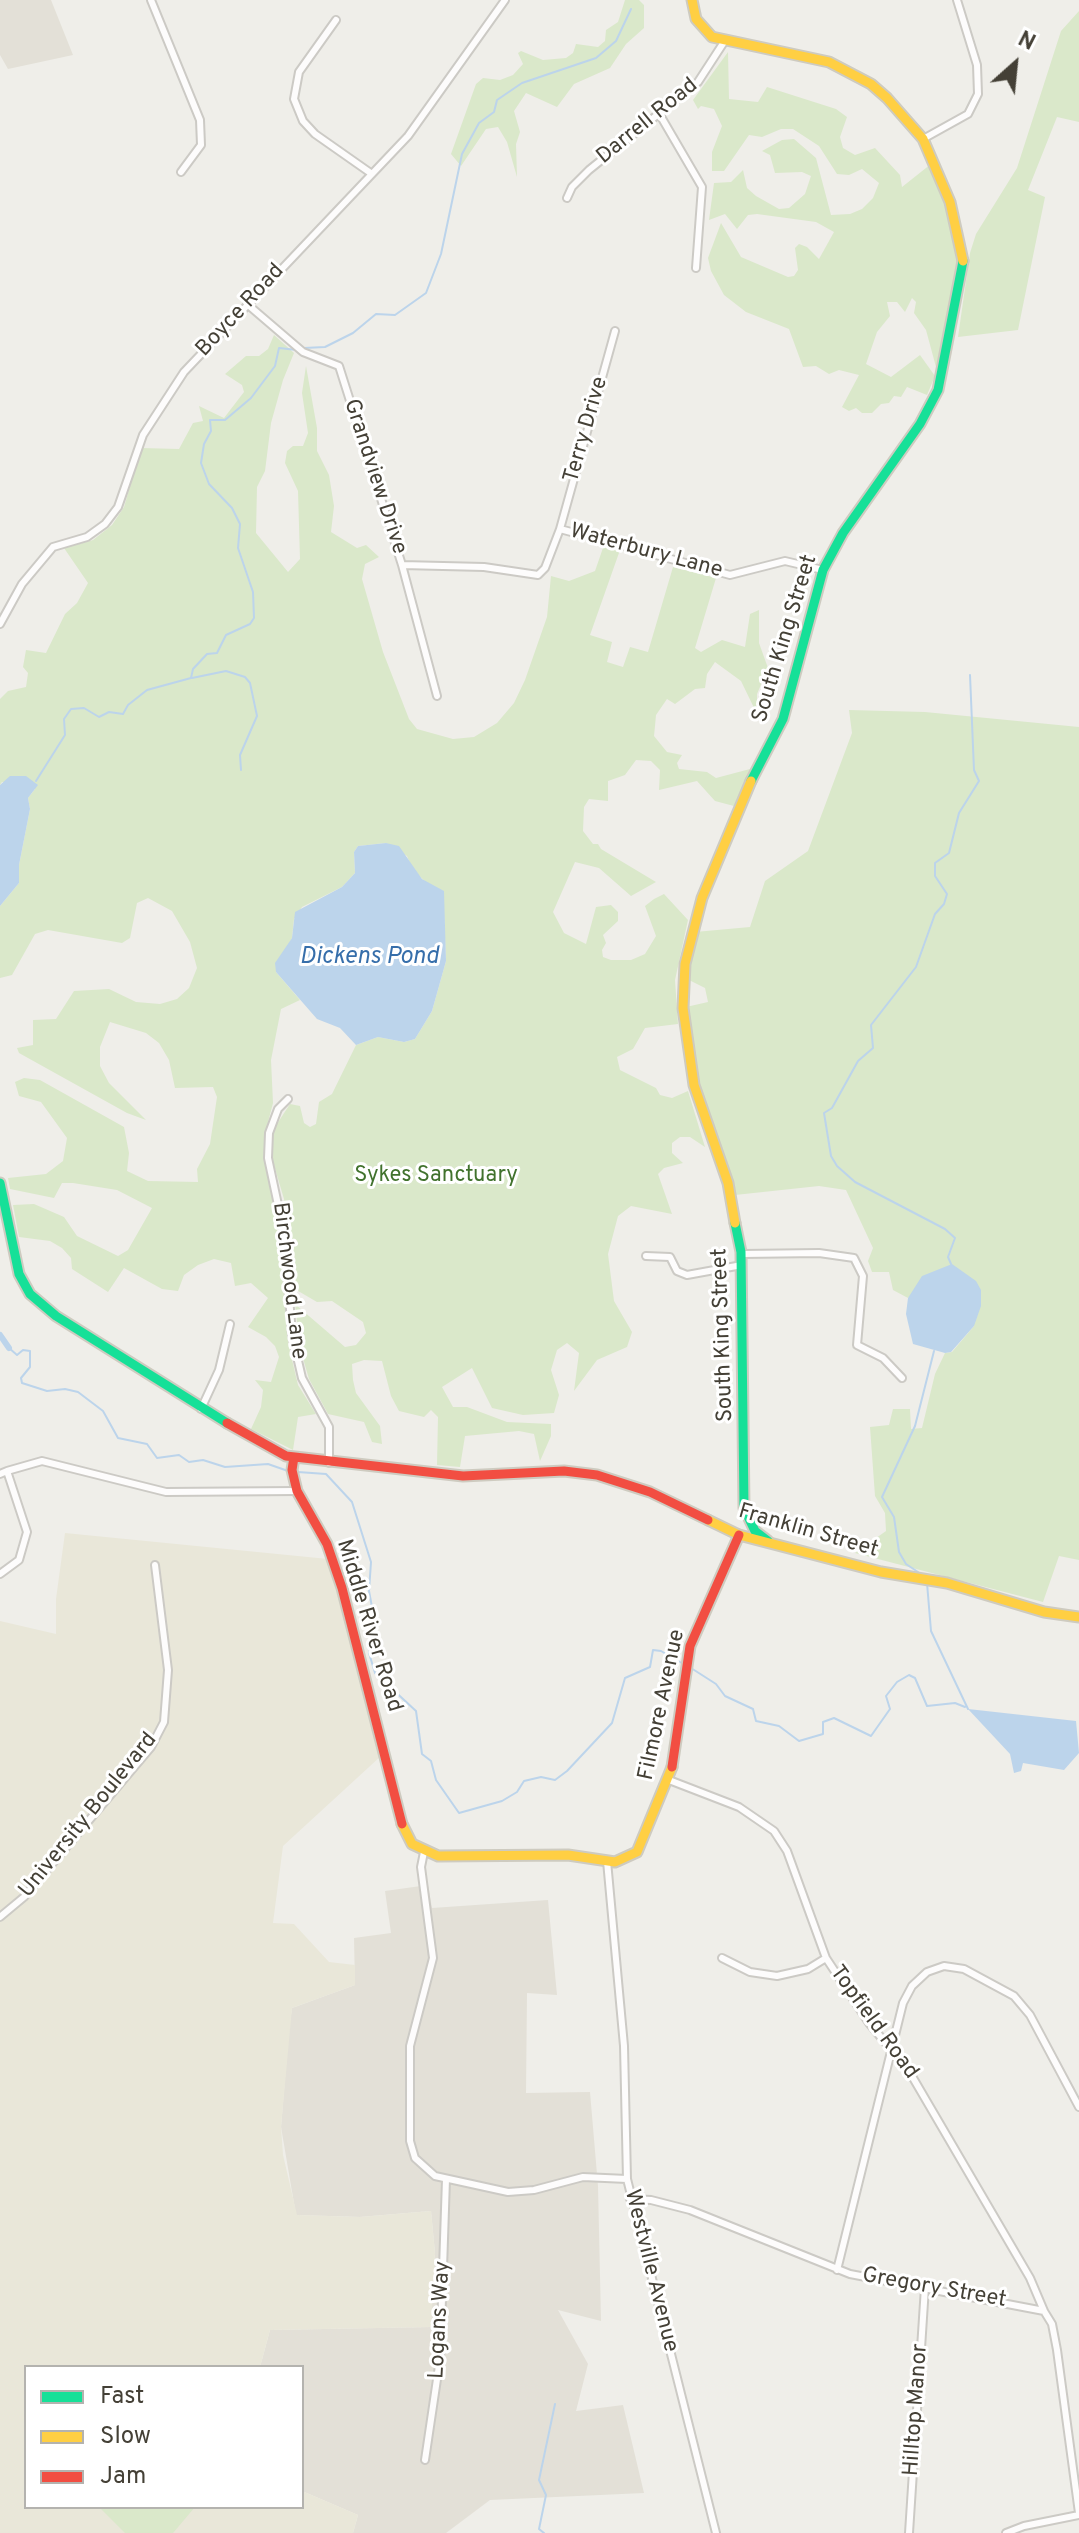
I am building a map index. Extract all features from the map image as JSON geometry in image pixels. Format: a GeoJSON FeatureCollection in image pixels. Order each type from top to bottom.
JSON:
{"type":"FeatureCollection","features":[{"type":"Feature","properties":{"kind":"street"},"geometry":{"type":"LineString","coordinates":[[151,0],[200,120],[201,145],[181,172]]}},
{"type":"Feature","properties":{"kind":"street","name":"Boyce Road"},"geometry":{"type":"LineString","coordinates":[[0,624],[22,584],[53,547],[87,537],[105,524],[118,507],[135,451],[184,372],[408,136],[505,0]]}},
{"type":"Feature","properties":{"kind":"street"},"geometry":{"type":"LineString","coordinates":[[692,0],[702,29],[724,42]]}},
{"type":"Feature","properties":{"kind":"street"},"geometry":{"type":"LineString","coordinates":[[923,139],[968,114],[978,94],[977,65],[957,0]]}},
{"type":"Feature","properties":{"kind":"street"},"geometry":{"type":"LineString","coordinates":[[336,20],[299,72],[294,99],[303,121],[315,134],[372,174]]}},
{"type":"Feature","properties":{"kind":"street","name":"Darrell Road"},"geometry":{"type":"LineString","coordinates":[[567,198],[572,187],[589,170],[660,115],[707,72],[724,42]]}},
{"type":"Feature","properties":{"kind":"street","name":"South King Street"},"geometry":{"type":"LineString","coordinates":[[724,42],[810,56],[854,73],[887,98],[923,139],[950,202],[962,241],[963,276],[946,361],[929,410],[843,533],[823,570],[783,719],[745,792],[702,898],[685,964],[683,1008],[694,1085],[728,1183],[742,1260],[744,1508],[755,1531],[768,1541]]}},
{"type":"Feature","properties":{"kind":"street"},"geometry":{"type":"LineString","coordinates":[[660,115],[702,187],[696,268]]}},
{"type":"Feature","properties":{"kind":"street","name":"Grandview Drive"},"geometry":{"type":"LineString","coordinates":[[247,304],[303,352],[339,366],[402,565],[437,696]]}},
{"type":"Feature","properties":{"kind":"street","name":"Terry Drive"},"geometry":{"type":"LineString","coordinates":[[560,529],[615,331]]}},
{"type":"Feature","properties":{"kind":"street","name":"Waterbury Lane"},"geometry":{"type":"LineString","coordinates":[[402,565],[484,567],[538,575],[545,568],[560,529],[730,575],[785,561],[823,570]]}},
{"type":"Feature","properties":{"kind":"street","name":"Birchwood Lane"},"geometry":{"type":"LineString","coordinates":[[288,1099],[278,1109],[269,1133],[268,1158],[284,1233],[292,1335],[302,1378],[329,1427],[329,1463]]}},
{"type":"Feature","properties":{"kind":"street"},"geometry":{"type":"LineString","coordinates":[[0,1183],[19,1274],[30,1294],[67,1324],[201,1409],[293,1461]]}},
{"type":"Feature","properties":{"kind":"street"},"geometry":{"type":"LineString","coordinates":[[646,1256],[670,1257],[677,1271],[687,1275],[742,1260],[819,1253],[854,1258],[863,1276],[857,1345],[883,1358],[902,1378]]}},
{"type":"Feature","properties":{"kind":"street"},"geometry":{"type":"LineString","coordinates":[[201,1409],[219,1370],[230,1324]]}},
{"type":"Feature","properties":{"kind":"street"},"geometry":{"type":"LineString","coordinates":[[0,1574],[19,1560],[27,1532],[3,1472],[42,1461],[166,1492],[297,1491]]}},
{"type":"Feature","properties":{"kind":"street","name":"Franklin Street"},"geometry":{"type":"LineString","coordinates":[[293,1461],[463,1476],[564,1471],[597,1475],[650,1492],[739,1535],[881,1572],[947,1583],[1044,1612],[1079,1617]]}},
{"type":"Feature","properties":{"kind":"street","name":"Middle River Road"},"geometry":{"type":"LineString","coordinates":[[293,1461],[297,1491],[334,1560],[376,1713],[399,1818],[412,1844],[424,1852]]}},
{"type":"Feature","properties":{"kind":"street","name":"Filmore Avenue"},"geometry":{"type":"LineString","coordinates":[[607,1861],[622,1861],[637,1852],[669,1780],[686,1665],[700,1619],[739,1535]]}},
{"type":"Feature","properties":{"kind":"street","name":"University Boulevard"},"geometry":{"type":"LineString","coordinates":[[0,1917],[24,1897],[151,1747],[164,1722],[168,1670],[155,1565]]}},
{"type":"Feature","properties":{"kind":"street","name":"Topfield Road"},"geometry":{"type":"LineString","coordinates":[[669,1780],[739,1807],[774,1831],[787,1851],[826,1958],[909,2071],[1030,2278],[1044,2311]]}},
{"type":"Feature","properties":{"kind":"street"},"geometry":{"type":"LineString","coordinates":[[607,1861],[568,1855],[450,1857],[424,1852],[421,1867],[433,1958],[410,2046],[410,2141],[421,2166],[446,2179],[520,2192],[583,2177],[627,2179]]}},
{"type":"Feature","properties":{"kind":"street","name":"Westville Avenue"},"geometry":{"type":"LineString","coordinates":[[607,1861],[624,2046],[630,2199],[716,2533]]}},
{"type":"Feature","properties":{"kind":"street"},"geometry":{"type":"LineString","coordinates":[[722,1958],[750,1972],[777,1976],[808,1969],[826,1958]]}},
{"type":"Feature","properties":{"kind":"street"},"geometry":{"type":"LineString","coordinates":[[837,2270],[903,2003],[919,1978],[935,1968],[964,1969],[998,1985],[1022,2004],[1079,2107]]}},
{"type":"Feature","properties":{"kind":"street","name":"Logans Way"},"geometry":{"type":"LineString","coordinates":[[425,2460],[440,2359],[446,2179]]}},
{"type":"Feature","properties":{"kind":"street","name":"Gregory Street"},"geometry":{"type":"LineString","coordinates":[[630,2199],[651,2200],[690,2210],[775,2241],[837,2270],[1044,2311]]}},
{"type":"Feature","properties":{"kind":"street","name":"Hilltop Manor"},"geometry":{"type":"LineString","coordinates":[[909,2533],[925,2287]]}},
{"type":"Feature","properties":{"kind":"street"},"geometry":{"type":"LineString","coordinates":[[1006,2533],[1079,2514],[1057,2350],[1052,2324],[1044,2311]]}},
{"type":"Feature","properties":{"kind":"shaded area"},"geometry":{"type":"Polygon","coordinates":[[[0,0],[51,0],[73,55],[8,69],[0,55],[0,0]]]}},
{"type":"Feature","properties":{"kind":"shaded area"},"geometry":{"type":"Polygon","coordinates":[[[65,1533],[328,1559],[381,1756],[283,1846],[273,1923],[294,1924],[329,1962],[355,1965],[355,1985],[292,2008],[281,2127],[283,2155],[297,2215],[360,2217],[431,2211],[435,2253],[431,2327],[270,2330],[261,2365],[24,2365],[24,2509],[304,2509],[304,2492],[358,2515],[353,2533],[0,2533],[0,1621],[56,1634],[56,1599],[65,1533]]]}},
{"type":"Feature","properties":{"kind":"shaded area"},"geometry":{"type":"Polygon","coordinates":[[[428,1885],[432,1908],[548,1900],[557,1995],[527,1993],[526,2093],[590,2092],[598,2186],[601,2321],[558,2310],[588,2364],[576,2411],[623,2405],[644,2493],[490,2500],[446,2533],[353,2533],[358,2515],[304,2492],[304,2365],[261,2365],[270,2330],[430,2327],[435,2253],[431,2211],[360,2217],[296,2215],[281,2127],[292,2008],[355,1985],[354,1938],[391,1933],[385,1891],[428,1885]]]}},
{"type":"Feature","properties":{"kind":"green space"},"geometry":{"type":"Polygon","coordinates":[[[625,0],[639,0],[644,5],[644,28],[626,44],[610,68],[574,84],[557,107],[526,93],[514,111],[520,132],[516,144],[517,177],[507,142],[498,127],[486,129],[461,166],[451,154],[476,84],[483,78],[500,80],[513,75],[523,64],[518,53],[521,51],[543,60],[566,58],[573,53],[576,44],[598,47],[605,41],[606,30],[618,22],[625,0]]]}},
{"type":"Feature","properties":{"kind":"green space"},"geometry":{"type":"Polygon","coordinates":[[[1079,11],[1079,122],[1057,117],[1028,190],[1045,197],[1018,330],[958,337],[970,253],[976,234],[1017,168],[1061,31],[1079,11]]]}},
{"type":"Feature","properties":{"kind":"green space"},"geometry":{"type":"Polygon","coordinates":[[[728,52],[729,99],[758,102],[767,87],[836,109],[847,117],[840,137],[843,148],[855,155],[875,148],[900,175],[902,187],[931,164],[959,247],[955,286],[936,367],[926,330],[914,313],[916,302],[912,298],[905,312],[897,302],[887,302],[890,316],[877,332],[866,364],[891,377],[920,355],[935,376],[927,395],[907,387],[901,397],[894,396],[889,403],[881,404],[872,413],[862,413],[856,408],[849,411],[842,407],[859,375],[839,370],[829,374],[816,366],[803,367],[789,329],[746,312],[724,295],[711,271],[708,258],[721,223],[741,257],[788,277],[794,276],[798,270],[795,248],[799,244],[819,259],[834,232],[816,222],[757,214],[748,215],[737,229],[725,214],[709,220],[714,183],[731,182],[743,170],[747,188],[756,196],[779,209],[789,208],[805,194],[811,176],[802,172],[775,173],[770,155],[762,151],[782,140],[794,139],[816,158],[831,215],[850,214],[862,209],[873,198],[879,183],[862,169],[849,175],[837,174],[819,146],[793,129],[781,129],[762,137],[749,135],[724,171],[712,171],[712,152],[722,126],[714,109],[701,106],[698,109],[693,100],[728,52]]]}},
{"type":"Feature","properties":{"kind":"green space","name":"Sykes Sanctuary"},"geometry":{"type":"Polygon","coordinates":[[[274,335],[294,353],[271,423],[265,471],[257,487],[256,533],[288,572],[300,559],[298,491],[285,463],[287,451],[293,446],[303,446],[308,433],[302,393],[306,366],[317,428],[317,451],[329,475],[334,506],[331,532],[357,548],[366,545],[379,557],[365,564],[362,579],[383,652],[409,719],[417,729],[453,739],[474,737],[497,723],[514,703],[525,680],[547,617],[551,576],[569,581],[595,571],[604,545],[620,550],[590,635],[612,642],[607,662],[623,667],[630,647],[648,652],[673,567],[716,578],[695,648],[701,652],[722,640],[745,647],[750,614],[759,610],[759,643],[768,668],[757,694],[757,714],[741,681],[715,662],[707,674],[705,688],[695,689],[675,704],[667,699],[656,715],[654,736],[667,752],[682,755],[677,763],[679,769],[707,772],[716,778],[750,769],[734,806],[715,801],[697,781],[659,790],[660,770],[651,761],[636,760],[625,775],[608,781],[608,801],[589,799],[584,807],[583,831],[593,844],[598,844],[601,849],[656,882],[631,896],[599,868],[575,862],[553,912],[564,933],[586,944],[596,907],[611,905],[618,912],[618,921],[603,935],[606,943],[602,950],[603,957],[611,960],[631,960],[645,954],[656,936],[645,906],[654,899],[664,894],[688,920],[675,980],[678,1024],[645,1028],[633,1049],[617,1057],[620,1070],[656,1088],[660,1095],[672,1098],[688,1091],[705,1147],[690,1137],[680,1137],[672,1143],[672,1153],[683,1163],[664,1168],[658,1174],[672,1214],[631,1206],[618,1216],[608,1254],[614,1301],[632,1332],[627,1347],[597,1360],[574,1391],[579,1353],[567,1343],[557,1350],[551,1370],[559,1395],[554,1413],[523,1415],[492,1408],[472,1368],[442,1387],[453,1407],[467,1407],[507,1422],[551,1424],[551,1436],[540,1461],[534,1434],[519,1431],[465,1436],[460,1467],[437,1465],[438,1417],[431,1410],[424,1417],[399,1411],[391,1396],[382,1361],[364,1360],[352,1364],[353,1380],[356,1393],[380,1426],[382,1444],[372,1442],[364,1422],[328,1414],[309,1379],[300,1348],[295,1304],[345,1347],[356,1345],[366,1333],[363,1322],[332,1301],[317,1302],[293,1288],[284,1199],[271,1155],[271,1133],[290,1104],[300,1106],[304,1123],[310,1127],[316,1124],[319,1102],[332,1094],[356,1045],[378,1037],[404,1042],[415,1039],[432,1011],[446,961],[443,891],[431,887],[412,869],[407,856],[386,843],[358,846],[354,852],[355,873],[342,887],[302,907],[294,919],[292,938],[276,972],[300,1000],[281,1009],[271,1060],[273,1103],[265,1134],[264,1156],[275,1201],[289,1347],[298,1385],[316,1414],[298,1417],[293,1450],[251,1429],[261,1407],[263,1390],[255,1380],[271,1382],[279,1357],[275,1346],[266,1337],[248,1327],[268,1298],[251,1283],[235,1286],[231,1263],[214,1259],[198,1265],[184,1275],[178,1291],[162,1289],[124,1268],[108,1292],[72,1269],[71,1258],[62,1248],[50,1241],[19,1237],[13,1205],[34,1204],[64,1217],[77,1236],[118,1256],[128,1250],[152,1208],[117,1190],[73,1183],[62,1183],[54,1198],[10,1189],[8,1178],[46,1174],[63,1161],[67,1138],[41,1102],[19,1096],[15,1082],[24,1078],[40,1080],[124,1127],[129,1153],[127,1171],[148,1181],[198,1182],[197,1169],[210,1144],[217,1097],[213,1087],[175,1088],[169,1060],[159,1043],[146,1033],[110,1022],[100,1047],[100,1066],[109,1083],[146,1120],[127,1113],[19,1053],[17,1048],[33,1045],[33,1020],[56,1019],[74,991],[109,989],[136,1002],[160,1004],[177,999],[189,988],[197,968],[190,942],[172,911],[148,898],[137,903],[130,938],[122,943],[48,930],[35,934],[12,975],[0,978],[0,906],[19,883],[19,865],[30,809],[28,798],[35,789],[2,782],[0,785],[0,699],[8,691],[26,687],[28,673],[23,667],[26,650],[46,653],[65,614],[77,603],[88,583],[64,548],[93,540],[112,525],[124,507],[141,448],[179,449],[193,423],[203,421],[199,406],[224,418],[244,392],[242,385],[225,374],[246,356],[259,356],[268,349],[274,335]]]}},
{"type":"Feature","properties":{"kind":"green space"},"geometry":{"type":"Polygon","coordinates":[[[849,710],[925,712],[1079,727],[1079,1560],[1059,1556],[1043,1602],[855,1553],[886,1531],[885,1513],[875,1496],[870,1427],[889,1425],[893,1409],[910,1409],[911,1429],[922,1428],[935,1374],[945,1353],[952,1352],[974,1326],[915,1291],[908,1298],[893,1290],[889,1272],[872,1272],[868,1261],[873,1248],[846,1190],[819,1186],[735,1195],[700,1099],[686,1007],[708,1002],[705,988],[687,979],[695,932],[750,927],[765,881],[808,851],[852,733],[849,710]]]}},
{"type":"Feature","properties":{"kind":"green space"},"geometry":{"type":"Polygon","coordinates":[[[101,2509],[193,2509],[173,2533],[125,2533],[101,2509]]]}},
{"type":"Feature","properties":{"kind":"water"},"geometry":{"type":"Polygon","coordinates":[[[10,776],[26,776],[38,785],[28,798],[30,809],[19,865],[19,883],[0,906],[0,785],[10,776]]]}},
{"type":"Feature","properties":{"kind":"water","name":"Dickens Pond"},"geometry":{"type":"Polygon","coordinates":[[[386,843],[399,846],[422,879],[444,891],[446,961],[432,1011],[415,1039],[404,1042],[378,1037],[356,1045],[340,1028],[317,1019],[276,972],[275,963],[292,938],[295,912],[342,887],[355,873],[354,852],[358,846],[386,843]]]}},
{"type":"Feature","properties":{"kind":"water"},"geometry":{"type":"Polygon","coordinates":[[[952,1264],[976,1281],[981,1290],[981,1306],[974,1326],[951,1352],[945,1353],[913,1344],[906,1314],[908,1298],[922,1276],[952,1264]]]}},
{"type":"Feature","properties":{"kind":"water"},"geometry":{"type":"Polygon","coordinates":[[[968,1709],[1076,1721],[1079,1753],[1064,1770],[1023,1763],[1021,1771],[1014,1773],[1010,1754],[968,1709]]]}},
{"type":"Feature","properties":{"kind":"waterway"},"geometry":{"type":"LineString","coordinates":[[304,348],[325,347],[353,333],[376,314],[395,315],[426,293],[441,254],[462,154],[479,123],[494,112],[497,100],[522,83],[596,58],[616,41],[631,9]]}},
{"type":"Feature","properties":{"kind":"waterway"},"geometry":{"type":"LineString","coordinates":[[36,781],[65,735],[64,719],[71,709],[84,708],[99,717],[109,712],[123,714],[128,705],[147,690],[191,678],[193,669],[207,654],[217,653],[226,635],[250,624],[254,618],[253,592],[238,548],[240,524],[232,508],[209,484],[201,463],[204,444],[211,431],[210,420],[225,420],[251,398],[275,366],[279,348],[297,350]]}},
{"type":"Feature","properties":{"kind":"waterway"},"geometry":{"type":"LineString","coordinates":[[192,678],[226,671],[245,677],[250,683],[257,716],[240,755],[241,770]]}},
{"type":"Feature","properties":{"kind":"waterway"},"geometry":{"type":"LineString","coordinates":[[951,1264],[948,1257],[955,1238],[945,1229],[855,1182],[837,1166],[831,1156],[824,1113],[832,1108],[858,1061],[873,1048],[871,1025],[916,967],[935,914],[944,904],[947,894],[935,876],[935,863],[949,853],[959,813],[979,781],[974,770],[970,675]]}},
{"type":"Feature","properties":{"kind":"waterway"},"geometry":{"type":"LineString","coordinates":[[0,1335],[9,1348]]}},
{"type":"Feature","properties":{"kind":"waterway"},"geometry":{"type":"LineString","coordinates":[[9,1348],[17,1355],[23,1350],[30,1351],[30,1367],[21,1378],[22,1383],[47,1391],[65,1389],[78,1392],[103,1411],[118,1438],[147,1444],[157,1458],[179,1455],[189,1462],[203,1460],[225,1467],[268,1464],[288,1471]]}},
{"type":"Feature","properties":{"kind":"waterway"},"geometry":{"type":"LineString","coordinates":[[921,1574],[906,1564],[899,1552],[894,1517],[882,1497],[915,1426],[934,1351]]}},
{"type":"Feature","properties":{"kind":"waterway"},"geometry":{"type":"LineString","coordinates":[[298,1472],[326,1474],[352,1502],[371,1562],[369,1591],[375,1623]]}},
{"type":"Feature","properties":{"kind":"waterway"},"geometry":{"type":"LineString","coordinates":[[927,1583],[931,1631],[968,1709]]}},
{"type":"Feature","properties":{"kind":"waterway"},"geometry":{"type":"LineString","coordinates":[[376,1629],[369,1653],[375,1673],[416,1711],[422,1754],[431,1761],[436,1780],[459,1813],[502,1801],[517,1792],[524,1781],[541,1777],[555,1780],[567,1771],[612,1723],[625,1678],[650,1667],[653,1650],[661,1651],[685,1665]]}},
{"type":"Feature","properties":{"kind":"waterway"},"geometry":{"type":"LineString","coordinates":[[691,1668],[716,1684],[725,1696],[753,1709],[756,1721],[779,1726],[799,1741],[823,1734],[823,1722],[834,1718],[871,1736],[890,1709],[886,1696],[897,1682],[909,1675],[915,1678],[927,1706],[955,1703],[965,1707]]}},
{"type":"Feature","properties":{"kind":"waterway"},"geometry":{"type":"LineString","coordinates":[[544,2533],[539,2529],[546,2495],[539,2480],[555,2404]]}},
{"type":"Feature","properties":{"kind":"traffic: fast"},"geometry":{"type":"LineString","coordinates":[[751,781],[783,719],[823,570],[843,533],[920,424],[938,390],[963,261]]}},
{"type":"Feature","properties":{"kind":"traffic: fast"},"geometry":{"type":"LineString","coordinates":[[0,1183],[19,1274],[30,1294],[56,1316],[227,1423]]}},
{"type":"Feature","properties":{"kind":"traffic: fast"},"geometry":{"type":"LineString","coordinates":[[735,1223],[741,1252],[744,1508],[755,1531],[768,1541]]}},
{"type":"Feature","properties":{"kind":"traffic: slow"},"geometry":{"type":"LineString","coordinates":[[692,0],[696,19],[712,37],[829,62],[871,84],[887,98],[923,139],[950,202],[963,261]]}},
{"type":"Feature","properties":{"kind":"traffic: slow"},"geometry":{"type":"LineString","coordinates":[[735,1223],[728,1183],[694,1085],[683,1008],[685,964],[702,898],[751,781]]}},
{"type":"Feature","properties":{"kind":"traffic: slow"},"geometry":{"type":"LineString","coordinates":[[708,1520],[739,1535],[881,1572],[947,1583],[1044,1612],[1079,1617]]}},
{"type":"Feature","properties":{"kind":"traffic: slow"},"geometry":{"type":"LineString","coordinates":[[402,1824],[412,1844],[438,1856],[568,1855],[615,1862],[637,1852],[672,1767]]}},
{"type":"Feature","properties":{"kind":"traffic: jam"},"geometry":{"type":"LineString","coordinates":[[227,1423],[286,1456],[463,1476],[564,1471],[597,1475],[650,1492],[708,1520]]}},
{"type":"Feature","properties":{"kind":"traffic: jam"},"geometry":{"type":"LineString","coordinates":[[294,1457],[292,1470],[297,1491],[327,1544],[342,1588],[402,1824]]}},
{"type":"Feature","properties":{"kind":"traffic: jam"},"geometry":{"type":"LineString","coordinates":[[672,1767],[690,1646],[739,1535]]}}]}
